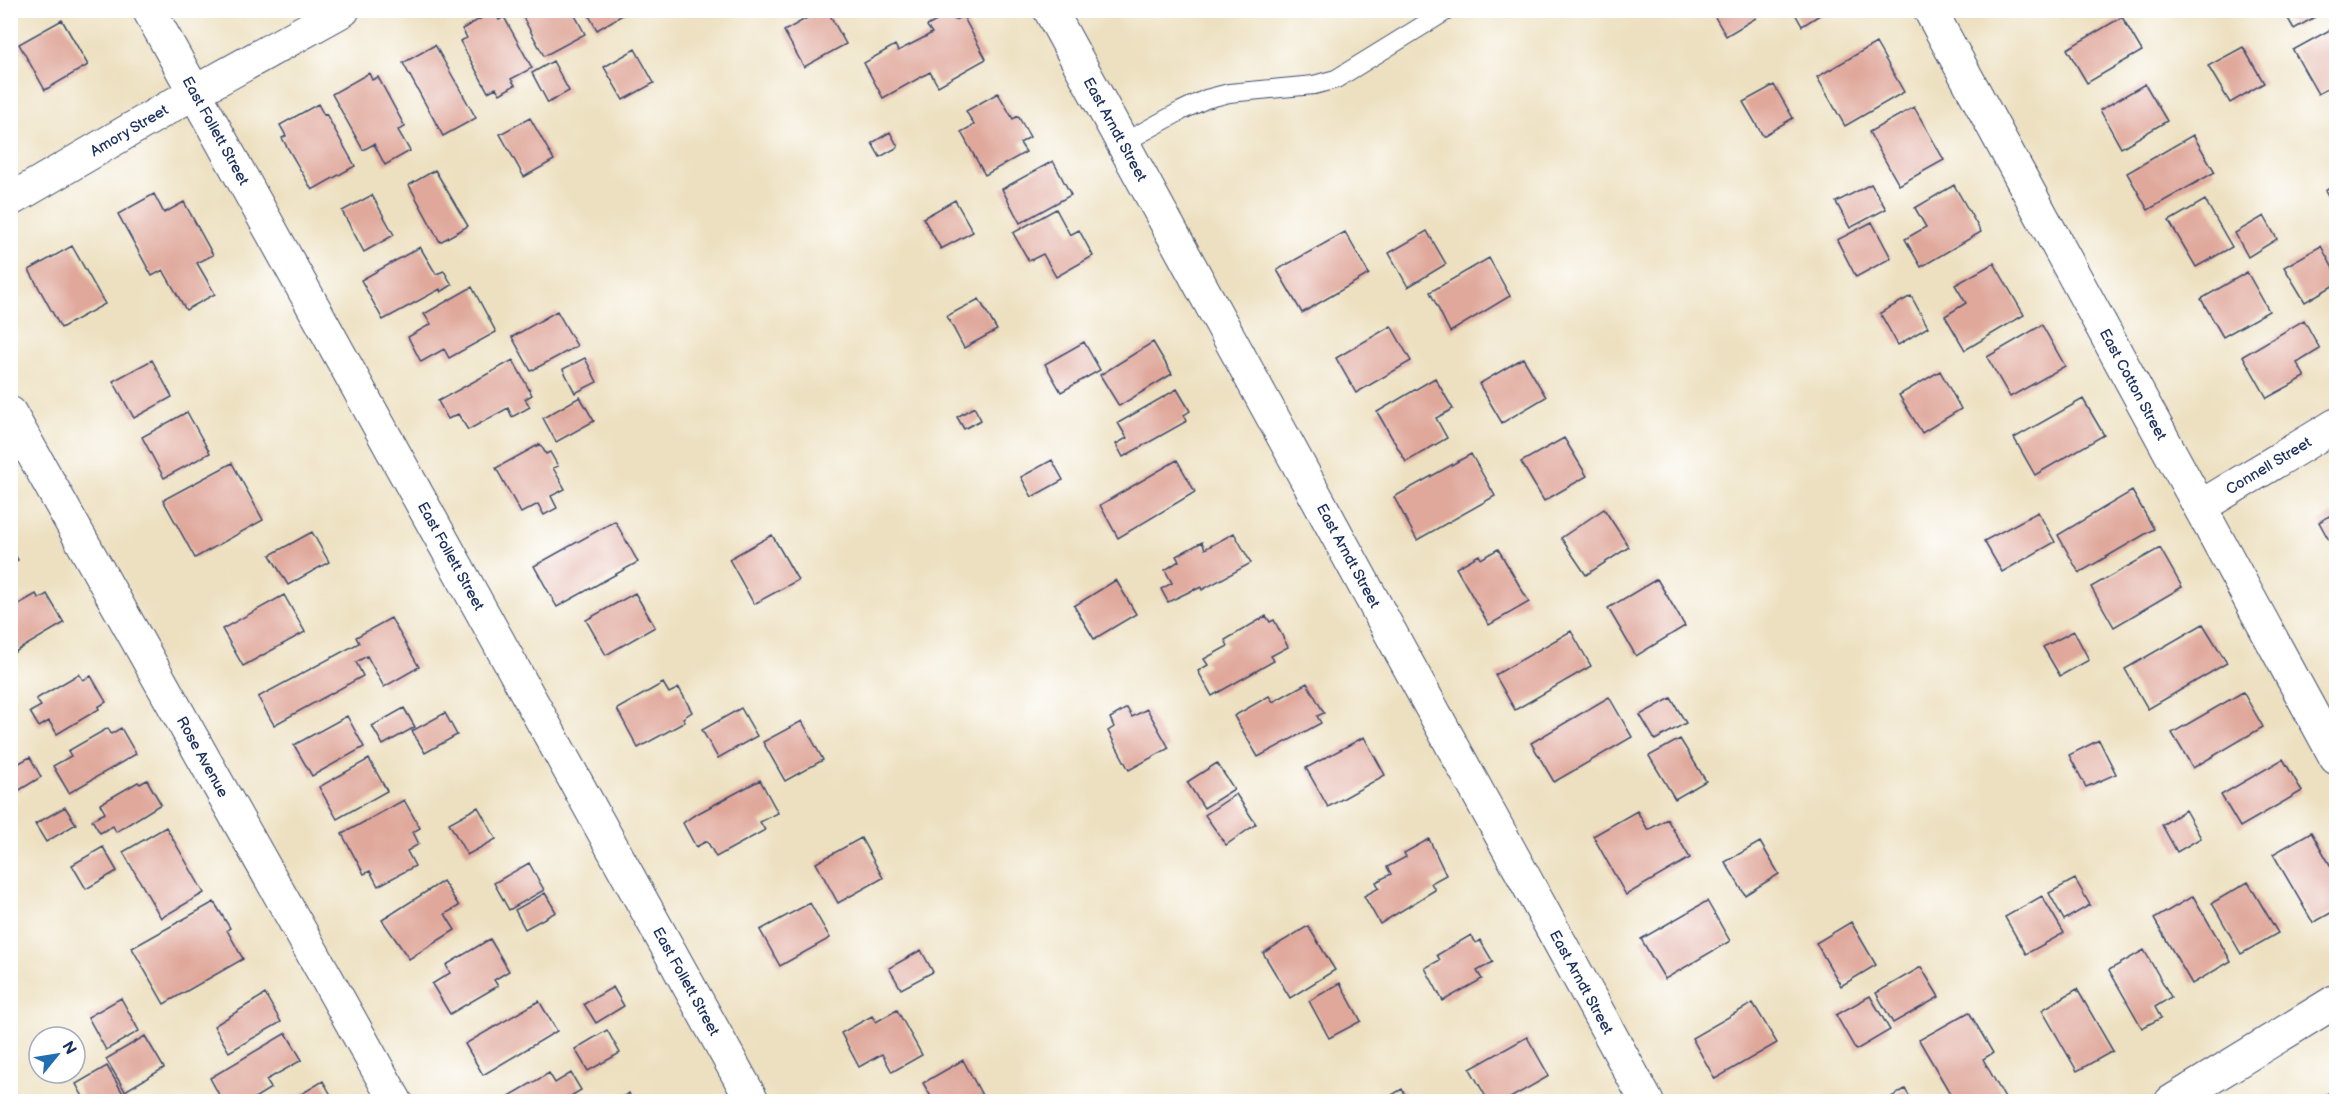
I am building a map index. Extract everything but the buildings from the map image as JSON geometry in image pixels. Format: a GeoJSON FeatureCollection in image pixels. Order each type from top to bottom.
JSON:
{"type":"FeatureCollection","features":[{"type":"Feature","properties":{"kind":"street","name":"East Follett Street"},"geometry":{"type":"LineString","coordinates":[[149,10],[753,1101]]}},
{"type":"Feature","properties":{"kind":"street","name":"Amory Street"},"geometry":{"type":"LineString","coordinates":[[10,200],[195,92],[343,10]]}},
{"type":"Feature","properties":{"kind":"street","name":"East Arndt Street"},"geometry":{"type":"LineString","coordinates":[[1050,10],[1647,1101]]}},
{"type":"Feature","properties":{"kind":"street","name":"East Cotton Street"},"geometry":{"type":"LineString","coordinates":[[1930,10],[2337,758]]}},
{"type":"Feature","properties":{"kind":"street","name":"Rose Avenue"},"geometry":{"type":"LineString","coordinates":[[10,413],[396,1101]]}},
{"type":"Feature","properties":{"kind":"street","name":"Connell Street"},"geometry":{"type":"LineString","coordinates":[[2200,507],[2337,425]]}},
{"type":"Feature","properties":{"kind":"street"},"geometry":{"type":"LineString","coordinates":[[2171,1101],[2337,1001]]}},
{"type":"Feature","properties":{"kind":"lane"},"geometry":{"type":"LineString","coordinates":[[1123,143],[1206,99],[1229,93],[1314,86],[1336,79],[1448,10]]}}]}
